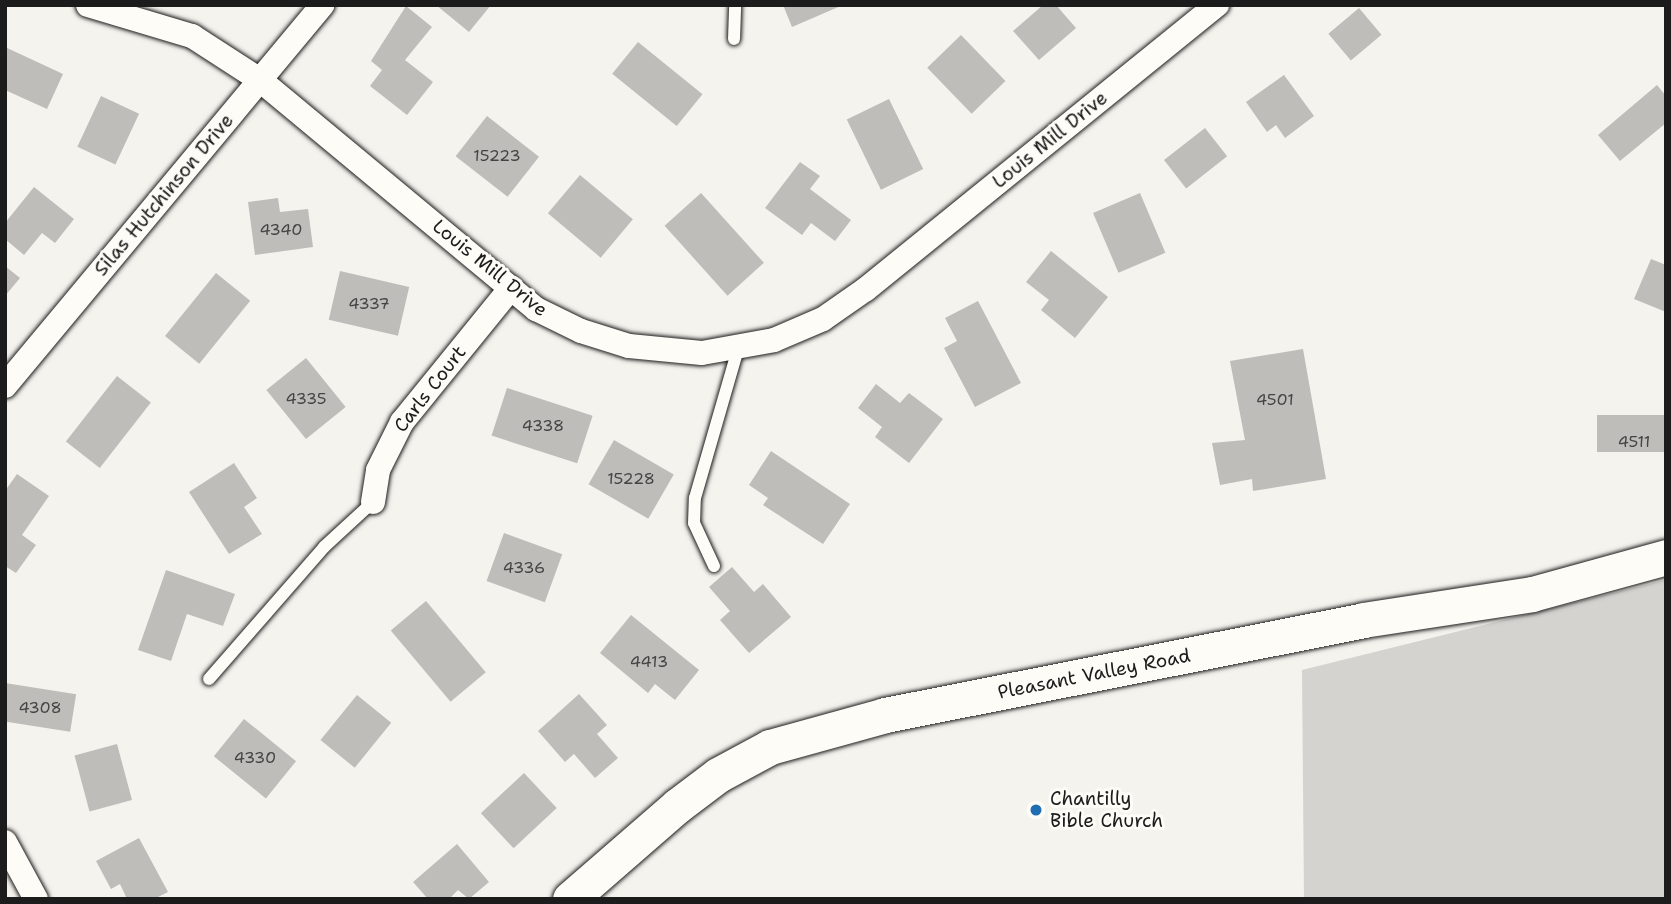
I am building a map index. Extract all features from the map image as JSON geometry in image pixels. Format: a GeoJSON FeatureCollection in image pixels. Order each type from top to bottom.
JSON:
{"type":"FeatureCollection","features":[{"type":"Feature","properties":{"kind":"main road","name":"Pleasant Valley Road"},"geometry":{"type":"LineString","coordinates":[[570,899],[677,806],[718,775],[770,747],[884,715],[1363,620],[1532,594],[1666,557]]}},
{"type":"Feature","properties":{"kind":"street","name":"Louis Mill Drive"},"geometry":{"type":"LineString","coordinates":[[88,5],[192,36],[260,80],[547,315],[629,346],[702,353],[798,331],[866,289],[1217,5]]}},
{"type":"Feature","properties":{"kind":"street","name":"Silas Hutchinson Drive"},"geometry":{"type":"LineString","coordinates":[[5,386],[323,5]]}},
{"type":"Feature","properties":{"kind":"street","name":"Carls Court"},"geometry":{"type":"LineString","coordinates":[[373,502],[379,470],[402,422],[511,288]]}},
{"type":"Feature","properties":{"kind":"street"},"geometry":{"type":"LineString","coordinates":[[5,842],[36,899]]}},
{"type":"Feature","properties":{"kind":"lane"},"geometry":{"type":"LineString","coordinates":[[734,39],[735,5]]}},
{"type":"Feature","properties":{"kind":"lane"},"geometry":{"type":"LineString","coordinates":[[714,566],[694,523],[695,498],[739,346]]}},
{"type":"Feature","properties":{"kind":"lane"},"geometry":{"type":"LineString","coordinates":[[209,679],[317,555],[373,502]]}},
{"type":"Feature","properties":{"kind":"shaded area"},"geometry":{"type":"Polygon","coordinates":[[[1666,580],[1666,899],[1304,899],[1302,670],[1666,580]]]}},
{"type":"Feature","properties":{"kind":"building"},"geometry":{"type":"Polygon","coordinates":[[[436,5],[491,5],[469,32],[436,5]]]}},
{"type":"Feature","properties":{"kind":"building"},"geometry":{"type":"Polygon","coordinates":[[[783,5],[843,5],[792,27],[783,5]]]}},
{"type":"Feature","properties":{"kind":"building"},"geometry":{"type":"Polygon","coordinates":[[[1043,5],[1056,5],[1076,28],[1039,60],[1013,31],[1043,5]]]}},
{"type":"Feature","properties":{"kind":"building"},"geometry":{"type":"Polygon","coordinates":[[[406,6],[432,27],[405,60],[433,82],[407,115],[370,86],[382,70],[371,61],[406,6]]]}},
{"type":"Feature","properties":{"kind":"building"},"geometry":{"type":"Polygon","coordinates":[[[1359,8],[1381,35],[1351,61],[1328,34],[1359,8]]]}},
{"type":"Feature","properties":{"kind":"building"},"geometry":{"type":"Polygon","coordinates":[[[961,35],[1005,81],[972,114],[927,68],[961,35]]]}},
{"type":"Feature","properties":{"kind":"building"},"geometry":{"type":"Polygon","coordinates":[[[638,42],[703,94],[677,126],[612,74],[638,42]]]}},
{"type":"Feature","properties":{"kind":"building"},"geometry":{"type":"Polygon","coordinates":[[[5,47],[63,74],[47,109],[5,90],[5,47]]]}},
{"type":"Feature","properties":{"kind":"building"},"geometry":{"type":"Polygon","coordinates":[[[1284,75],[1314,116],[1285,138],[1276,125],[1267,132],[1246,102],[1284,75]]]}},
{"type":"Feature","properties":{"kind":"building"},"geometry":{"type":"Polygon","coordinates":[[[1657,85],[1666,96],[1666,123],[1620,161],[1598,135],[1657,85]]]}},
{"type":"Feature","properties":{"kind":"building"},"geometry":{"type":"Polygon","coordinates":[[[101,96],[139,114],[115,165],[77,147],[101,96]]]}},
{"type":"Feature","properties":{"kind":"building"},"geometry":{"type":"Polygon","coordinates":[[[889,99],[923,169],[881,190],[847,120],[889,99]]]}},
{"type":"Feature","properties":{"kind":"building"},"geometry":{"type":"Polygon","coordinates":[[[487,116],[539,157],[508,197],[456,156],[487,116]]]}},
{"type":"Feature","properties":{"kind":"building"},"geometry":{"type":"Polygon","coordinates":[[[1205,128],[1227,156],[1186,188],[1164,160],[1205,128]]]}},
{"type":"Feature","properties":{"kind":"building"},"geometry":{"type":"Polygon","coordinates":[[[800,162],[820,176],[810,189],[851,220],[835,241],[811,223],[802,235],[765,208],[800,162]]]}},
{"type":"Feature","properties":{"kind":"building"},"geometry":{"type":"Polygon","coordinates":[[[580,175],[633,219],[601,258],[548,213],[580,175]]]}},
{"type":"Feature","properties":{"kind":"building"},"geometry":{"type":"Polygon","coordinates":[[[34,187],[74,219],[55,243],[42,233],[24,255],[5,239],[5,223],[34,187]]]}},
{"type":"Feature","properties":{"kind":"building"},"geometry":{"type":"Polygon","coordinates":[[[701,193],[764,263],[727,296],[665,226],[701,193]]]}},
{"type":"Feature","properties":{"kind":"building"},"geometry":{"type":"Polygon","coordinates":[[[1140,193],[1165,253],[1118,273],[1093,213],[1140,193]]]}},
{"type":"Feature","properties":{"kind":"building"},"geometry":{"type":"Polygon","coordinates":[[[278,198],[280,212],[308,209],[313,247],[255,255],[248,202],[278,198]]]}},
{"type":"Feature","properties":{"kind":"building"},"geometry":{"type":"Polygon","coordinates":[[[1051,251],[1108,297],[1075,338],[1041,310],[1049,300],[1026,282],[1051,251]]]}},
{"type":"Feature","properties":{"kind":"building"},"geometry":{"type":"Polygon","coordinates":[[[1651,259],[1666,265],[1666,312],[1634,299],[1651,259]]]}},
{"type":"Feature","properties":{"kind":"building"},"geometry":{"type":"Polygon","coordinates":[[[5,266],[20,278],[5,296],[5,266]]]}},
{"type":"Feature","properties":{"kind":"building"},"geometry":{"type":"Polygon","coordinates":[[[340,271],[409,287],[398,336],[329,320],[340,271]]]}},
{"type":"Feature","properties":{"kind":"building"},"geometry":{"type":"Polygon","coordinates":[[[216,273],[250,301],[199,364],[165,336],[216,273]]]}},
{"type":"Feature","properties":{"kind":"building"},"geometry":{"type":"Polygon","coordinates":[[[978,301],[1021,383],[975,407],[944,348],[957,341],[945,318],[978,301]]]}},
{"type":"Feature","properties":{"kind":"building"},"geometry":{"type":"Polygon","coordinates":[[[1303,349],[1326,479],[1253,491],[1252,479],[1220,485],[1212,443],[1245,440],[1230,361],[1303,349]]]}},
{"type":"Feature","properties":{"kind":"building"},"geometry":{"type":"Polygon","coordinates":[[[306,358],[346,407],[306,439],[266,390],[306,358]]]}},
{"type":"Feature","properties":{"kind":"building"},"geometry":{"type":"Polygon","coordinates":[[[117,376],[151,402],[100,468],[66,441],[117,376]]]}},
{"type":"Feature","properties":{"kind":"building"},"geometry":{"type":"Polygon","coordinates":[[[876,384],[900,403],[909,393],[943,419],[909,463],[875,437],[882,427],[858,408],[876,384]]]}},
{"type":"Feature","properties":{"kind":"building"},"geometry":{"type":"Polygon","coordinates":[[[507,388],[593,416],[577,463],[492,436],[507,388]]]}},
{"type":"Feature","properties":{"kind":"building"},"geometry":{"type":"Polygon","coordinates":[[[1597,415],[1666,415],[1666,452],[1597,452],[1597,415]]]}},
{"type":"Feature","properties":{"kind":"building"},"geometry":{"type":"Polygon","coordinates":[[[614,440],[674,474],[648,519],[588,484],[614,440]]]}},
{"type":"Feature","properties":{"kind":"building"},"geometry":{"type":"Polygon","coordinates":[[[771,451],[850,504],[823,544],[763,505],[768,498],[749,485],[771,451]]]}},
{"type":"Feature","properties":{"kind":"building"},"geometry":{"type":"Polygon","coordinates":[[[234,463],[257,498],[244,507],[262,534],[229,554],[189,492],[234,463]]]}},
{"type":"Feature","properties":{"kind":"building"},"geometry":{"type":"Polygon","coordinates":[[[17,474],[49,496],[22,535],[36,545],[16,573],[5,566],[5,491],[17,474]]]}},
{"type":"Feature","properties":{"kind":"building"},"geometry":{"type":"Polygon","coordinates":[[[504,533],[562,554],[545,602],[487,581],[504,533]]]}},
{"type":"Feature","properties":{"kind":"building"},"geometry":{"type":"Polygon","coordinates":[[[732,567],[754,592],[763,584],[791,617],[749,653],[720,620],[730,611],[709,587],[732,567]]]}},
{"type":"Feature","properties":{"kind":"building"},"geometry":{"type":"Polygon","coordinates":[[[166,570],[235,594],[223,626],[187,614],[171,661],[138,650],[166,570]]]}},
{"type":"Feature","properties":{"kind":"building"},"geometry":{"type":"Polygon","coordinates":[[[426,601],[486,672],[451,702],[391,631],[426,601]]]}},
{"type":"Feature","properties":{"kind":"building"},"geometry":{"type":"Polygon","coordinates":[[[631,615],[699,670],[675,700],[655,684],[648,693],[600,653],[631,615]]]}},
{"type":"Feature","properties":{"kind":"building"},"geometry":{"type":"Polygon","coordinates":[[[5,683],[76,694],[70,732],[5,721],[5,683]]]}},
{"type":"Feature","properties":{"kind":"building"},"geometry":{"type":"Polygon","coordinates":[[[579,694],[607,725],[597,734],[618,758],[595,778],[574,754],[565,762],[538,731],[579,694]]]}},
{"type":"Feature","properties":{"kind":"building"},"geometry":{"type":"Polygon","coordinates":[[[357,695],[391,723],[355,768],[320,740],[357,695]]]}},
{"type":"Feature","properties":{"kind":"building"},"geometry":{"type":"Polygon","coordinates":[[[244,719],[296,761],[266,798],[214,756],[244,719]]]}},
{"type":"Feature","properties":{"kind":"building"},"geometry":{"type":"Polygon","coordinates":[[[117,744],[132,800],[90,811],[74,755],[117,744]]]}},
{"type":"Feature","properties":{"kind":"building"},"geometry":{"type":"Polygon","coordinates":[[[524,773],[557,808],[514,848],[481,813],[524,773]]]}},
{"type":"Feature","properties":{"kind":"building"},"geometry":{"type":"Polygon","coordinates":[[[139,838],[168,892],[154,899],[127,899],[120,884],[111,889],[96,861],[139,838]]]}},
{"type":"Feature","properties":{"kind":"building"},"geometry":{"type":"Polygon","coordinates":[[[457,844],[489,882],[469,899],[458,890],[449,899],[428,899],[413,882],[457,844]]]}},
{"type":"Feature","properties":{"kind":"place","name":"Chantilly Bible Church"},"geometry":{"type":"Point","coordinates":[1036,810]}}]}
